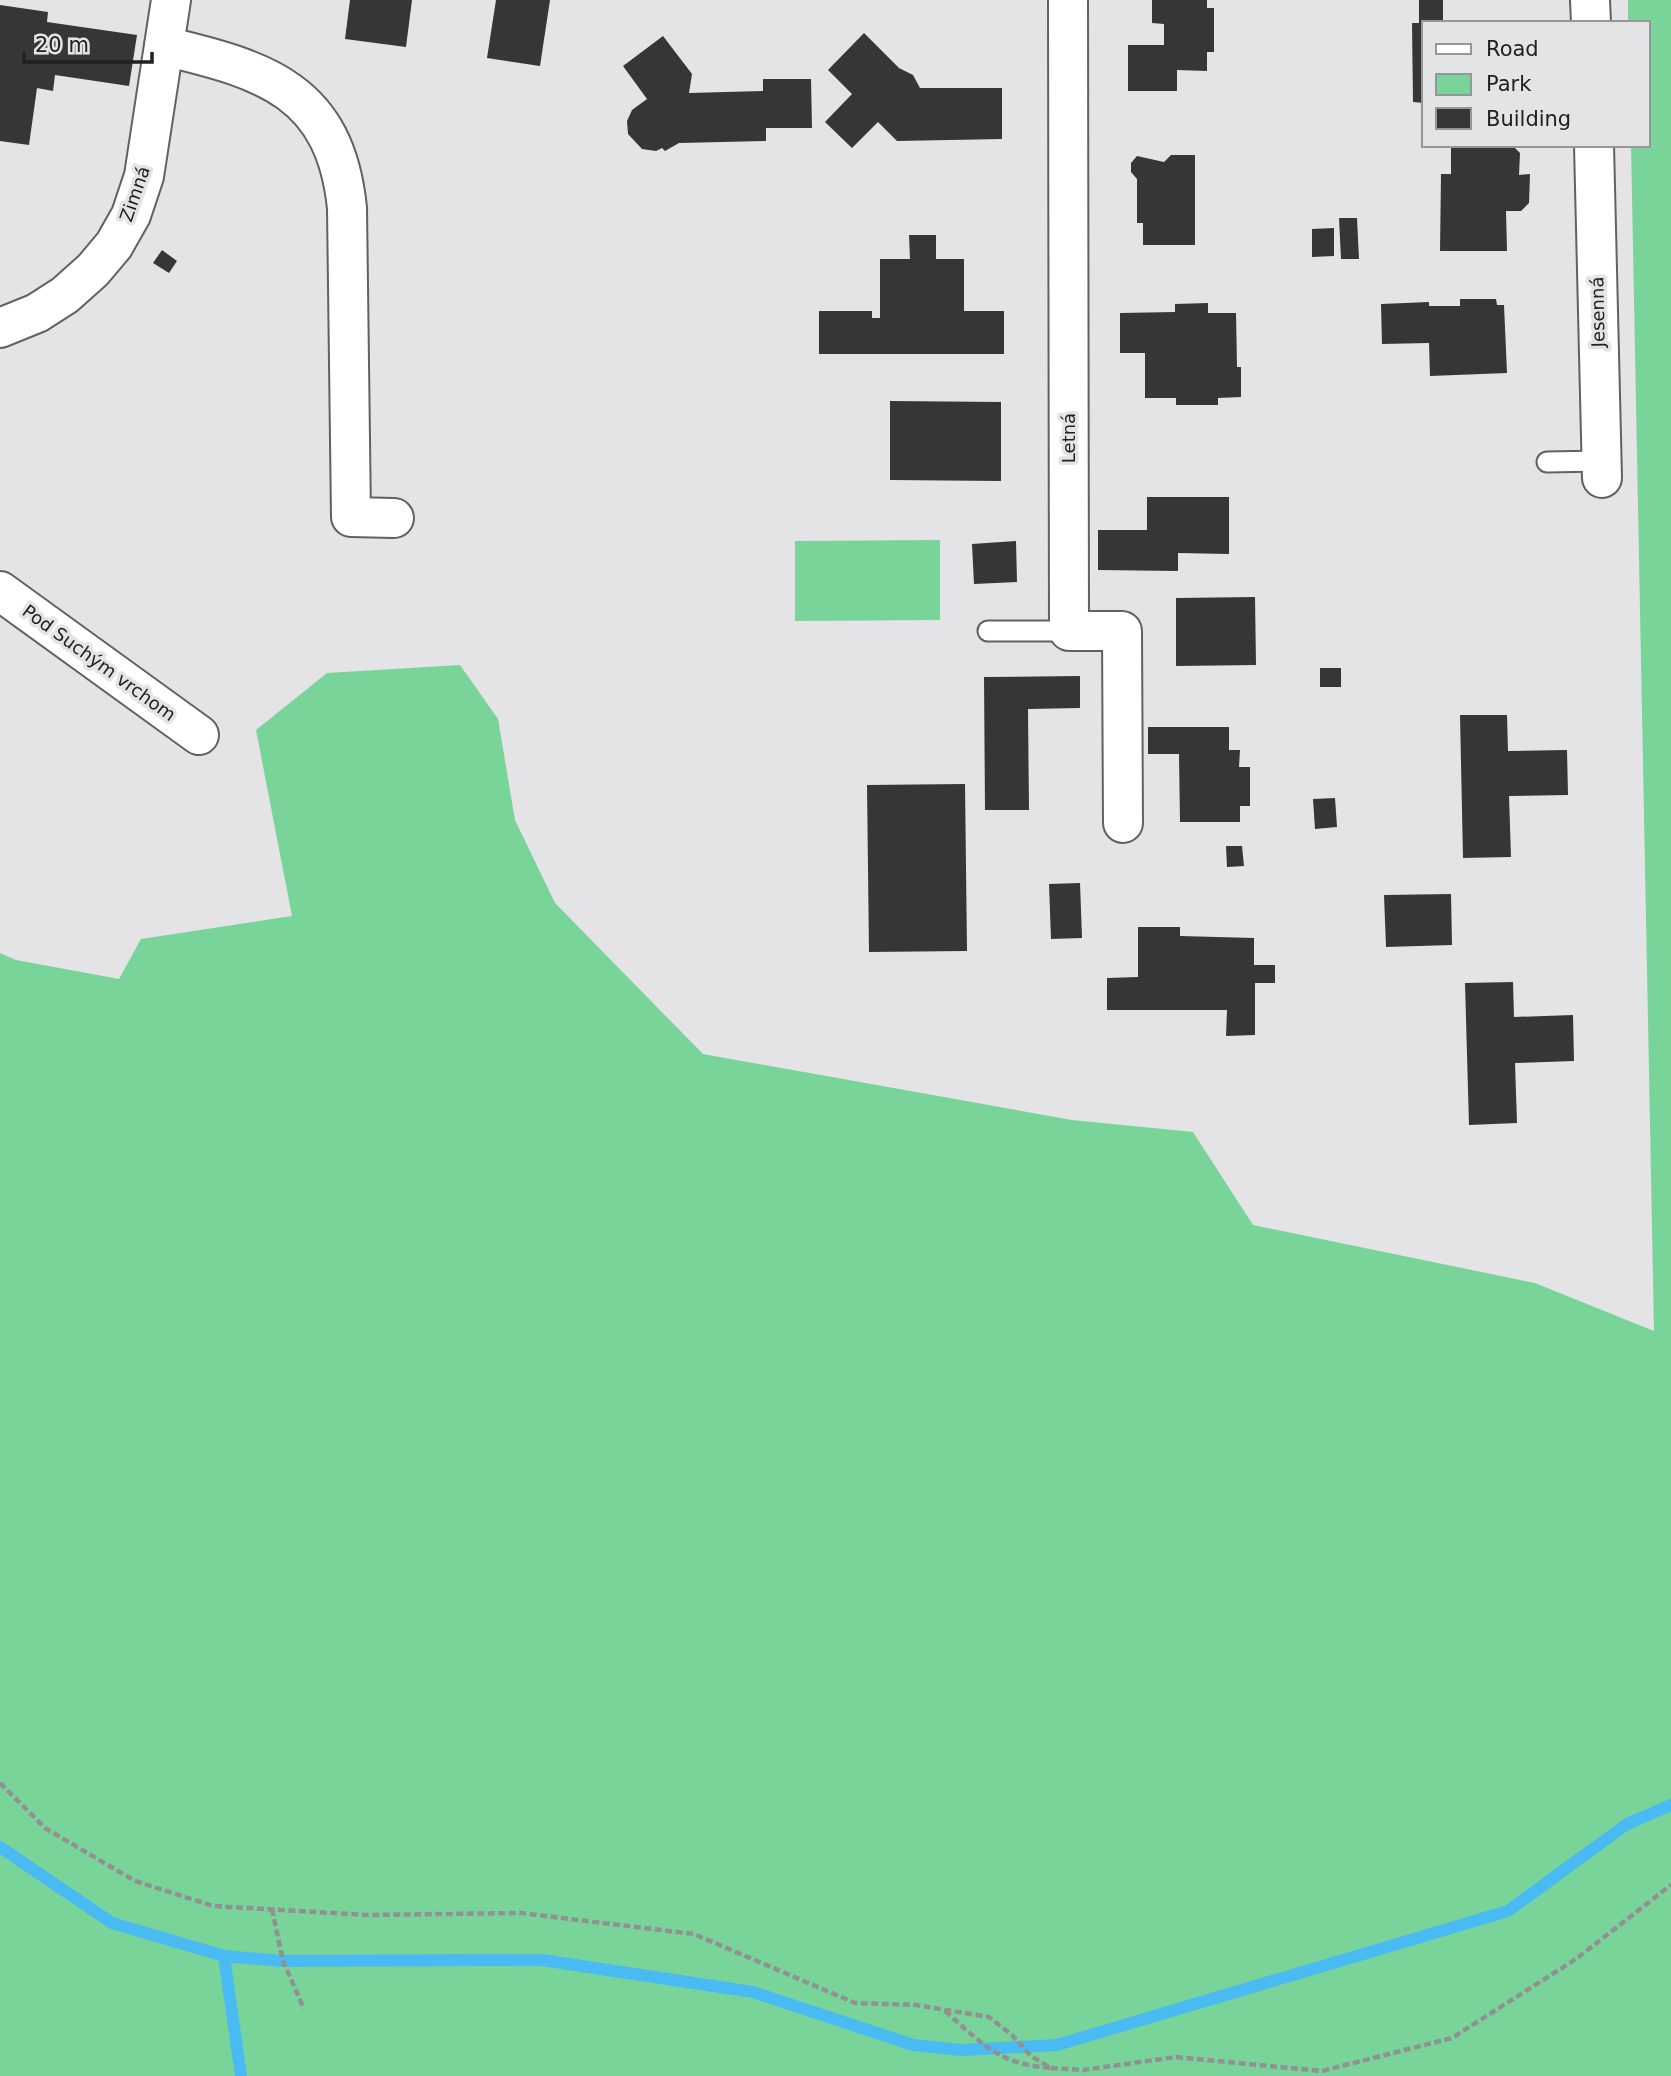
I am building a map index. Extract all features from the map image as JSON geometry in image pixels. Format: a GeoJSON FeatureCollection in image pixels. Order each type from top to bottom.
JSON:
{"type":"FeatureCollection","features":[{"type":"Feature","properties":{"kind":"street","name":"Zimná"},"geometry":{"type":"LineString","coordinates":[[0,328],[37,313],[65,295],[93,270],[114,244],[131,215],[144,176],[171,0]]}},
{"type":"Feature","properties":{"kind":"street","name":"Letná"},"geometry":{"type":"LineString","coordinates":[[1068,0],[1069,631]]}},
{"type":"Feature","properties":{"kind":"street"},"geometry":{"type":"LineString","coordinates":[[1590,0],[1591,21]]}},
{"type":"Feature","properties":{"kind":"street"},"geometry":{"type":"LineString","coordinates":[[164,46],[237,65],[280,85],[307,106],[335,148],[344,176],[347,208],[351,517],[394,518]]}},
{"type":"Feature","properties":{"kind":"street","name":"Jesenná"},"geometry":{"type":"LineString","coordinates":[[1594,147],[1602,470]]}},
{"type":"Feature","properties":{"kind":"street","name":"Pod Suchým vrchom"},"geometry":{"type":"LineString","coordinates":[[0,591],[199,735]]}},
{"type":"Feature","properties":{"kind":"street"},"geometry":{"type":"LineString","coordinates":[[1069,631],[1122,631],[1123,824]]}},
{"type":"Feature","properties":{"kind":"lane"},"geometry":{"type":"LineString","coordinates":[[1547,462],[1602,470]]}},
{"type":"Feature","properties":{"kind":"lane"},"geometry":{"type":"LineString","coordinates":[[988,631],[1069,631]]}},
{"type":"Feature","properties":{"kind":"path"},"geometry":{"type":"LineString","coordinates":[[0,1783],[45,1828],[135,1881],[213,1906],[367,1915],[521,1913],[694,1934],[855,2003],[916,2005],[989,2017],[1012,2035],[1031,2056],[1051,2068]]}},
{"type":"Feature","properties":{"kind":"path"},"geometry":{"type":"LineString","coordinates":[[944,2010],[988,2049],[1019,2066],[1083,2070],[1176,2057],[1322,2071],[1452,2038],[1576,1959],[1671,1885]]}},
{"type":"Feature","properties":{"kind":"path"},"geometry":{"type":"LineString","coordinates":[[272,1909],[283,1961],[304,2010]]}},
{"type":"Feature","properties":{"kind":"green space"},"geometry":{"type":"Polygon","coordinates":[[[1628,0],[1671,0],[1671,2076],[0,2076],[0,953],[16,960],[119,979],[141,939],[292,916],[256,730],[327,673],[460,665],[498,719],[515,820],[555,903],[703,1054],[1072,1120],[1193,1132],[1253,1225],[1535,1283],[1654,1331],[1631,147],[1650,147],[1650,21],[1628,21],[1628,0]]]}},
{"type":"Feature","properties":{"kind":"green space"},"geometry":{"type":"Polygon","coordinates":[[[940,540],[940,620],[795,621],[795,541],[940,540]]]}},
{"type":"Feature","properties":{"kind":"building"},"geometry":{"type":"Polygon","coordinates":[[[350,0],[412,0],[406,47],[345,39],[350,0]]]}},
{"type":"Feature","properties":{"kind":"building"},"geometry":{"type":"Polygon","coordinates":[[[496,0],[550,0],[540,66],[487,58],[496,0]]]}},
{"type":"Feature","properties":{"kind":"building"},"geometry":{"type":"Polygon","coordinates":[[[1152,0],[1207,0],[1207,8],[1214,8],[1214,52],[1207,52],[1207,71],[1177,70],[1177,91],[1128,91],[1128,45],[1164,45],[1164,24],[1152,23],[1152,0]]]}},
{"type":"Feature","properties":{"kind":"building"},"geometry":{"type":"Polygon","coordinates":[[[1419,0],[1443,0],[1443,21],[1422,21],[1422,103],[1413,102],[1412,23],[1419,23],[1419,0]]]}},
{"type":"Feature","properties":{"kind":"building"},"geometry":{"type":"Polygon","coordinates":[[[0,5],[48,12],[47,22],[137,35],[129,86],[55,75],[53,91],[37,88],[29,145],[0,141],[0,5]]]}},
{"type":"Feature","properties":{"kind":"building"},"geometry":{"type":"Polygon","coordinates":[[[864,33],[899,68],[913,75],[920,88],[1002,88],[1002,139],[897,141],[878,122],[852,148],[825,122],[852,94],[828,70],[864,33]]]}},
{"type":"Feature","properties":{"kind":"building"},"geometry":{"type":"Polygon","coordinates":[[[663,36],[692,74],[689,93],[763,91],[763,79],[811,79],[812,128],[766,128],[766,141],[679,143],[665,151],[662,148],[656,151],[642,149],[628,134],[627,121],[632,110],[647,99],[623,66],[663,36]]]}},
{"type":"Feature","properties":{"kind":"building"},"geometry":{"type":"Polygon","coordinates":[[[1451,147],[1514,147],[1520,153],[1519,175],[1530,174],[1529,203],[1521,211],[1506,211],[1507,251],[1440,251],[1441,174],[1451,174],[1451,147]]]}},
{"type":"Feature","properties":{"kind":"building"},"geometry":{"type":"Polygon","coordinates":[[[1171,155],[1195,155],[1195,245],[1143,245],[1143,223],[1137,223],[1137,179],[1131,172],[1131,163],[1137,156],[1164,162],[1171,155]]]}},
{"type":"Feature","properties":{"kind":"building"},"geometry":{"type":"Polygon","coordinates":[[[1339,218],[1357,218],[1359,259],[1341,259],[1339,218]]]}},
{"type":"Feature","properties":{"kind":"building"},"geometry":{"type":"Polygon","coordinates":[[[1334,228],[1334,256],[1312,257],[1312,229],[1334,228]]]}},
{"type":"Feature","properties":{"kind":"building"},"geometry":{"type":"Polygon","coordinates":[[[909,235],[936,235],[936,259],[964,259],[964,311],[1004,311],[1004,354],[819,354],[819,311],[872,311],[872,318],[880,318],[880,259],[910,259],[909,235]]]}},
{"type":"Feature","properties":{"kind":"building"},"geometry":{"type":"Polygon","coordinates":[[[162,250],[177,261],[169,273],[153,263],[162,250]]]}},
{"type":"Feature","properties":{"kind":"building"},"geometry":{"type":"Polygon","coordinates":[[[1460,299],[1496,299],[1497,305],[1504,305],[1507,373],[1430,376],[1429,343],[1382,344],[1381,304],[1429,302],[1429,306],[1460,306],[1460,299]]]}},
{"type":"Feature","properties":{"kind":"building"},"geometry":{"type":"Polygon","coordinates":[[[1208,303],[1208,313],[1236,313],[1237,367],[1241,367],[1241,397],[1218,398],[1218,405],[1176,405],[1176,398],[1145,398],[1145,353],[1120,353],[1120,313],[1175,312],[1175,304],[1208,303]]]}},
{"type":"Feature","properties":{"kind":"building"},"geometry":{"type":"Polygon","coordinates":[[[890,401],[1001,402],[1001,481],[890,480],[890,401]]]}},
{"type":"Feature","properties":{"kind":"building"},"geometry":{"type":"Polygon","coordinates":[[[1147,497],[1229,497],[1229,554],[1178,553],[1178,571],[1098,570],[1098,530],[1147,530],[1147,497]]]}},
{"type":"Feature","properties":{"kind":"building"},"geometry":{"type":"Polygon","coordinates":[[[1016,541],[1017,582],[974,584],[972,544],[1016,541]]]}},
{"type":"Feature","properties":{"kind":"building"},"geometry":{"type":"Polygon","coordinates":[[[1255,597],[1256,665],[1176,666],[1176,598],[1255,597]]]}},
{"type":"Feature","properties":{"kind":"building"},"geometry":{"type":"Polygon","coordinates":[[[1320,668],[1341,668],[1341,687],[1320,687],[1320,668]]]}},
{"type":"Feature","properties":{"kind":"building"},"geometry":{"type":"Polygon","coordinates":[[[1080,676],[1080,708],[1028,709],[1029,810],[985,810],[984,677],[1080,676]]]}},
{"type":"Feature","properties":{"kind":"building"},"geometry":{"type":"Polygon","coordinates":[[[1460,715],[1507,715],[1508,751],[1567,750],[1568,795],[1509,796],[1511,857],[1463,858],[1460,715]]]}},
{"type":"Feature","properties":{"kind":"building"},"geometry":{"type":"Polygon","coordinates":[[[1148,727],[1229,727],[1229,750],[1240,750],[1239,767],[1250,767],[1250,806],[1240,806],[1240,822],[1180,822],[1179,754],[1148,754],[1148,727]]]}},
{"type":"Feature","properties":{"kind":"building"},"geometry":{"type":"Polygon","coordinates":[[[965,784],[967,951],[869,952],[867,785],[965,784]]]}},
{"type":"Feature","properties":{"kind":"building"},"geometry":{"type":"Polygon","coordinates":[[[1335,798],[1337,827],[1315,829],[1313,799],[1335,798]]]}},
{"type":"Feature","properties":{"kind":"building"},"geometry":{"type":"Polygon","coordinates":[[[1226,846],[1242,846],[1244,866],[1227,867],[1226,846]]]}},
{"type":"Feature","properties":{"kind":"building"},"geometry":{"type":"Polygon","coordinates":[[[1080,883],[1082,938],[1051,939],[1049,884],[1080,883]]]}},
{"type":"Feature","properties":{"kind":"building"},"geometry":{"type":"Polygon","coordinates":[[[1451,894],[1452,945],[1386,947],[1384,895],[1451,894]]]}},
{"type":"Feature","properties":{"kind":"building"},"geometry":{"type":"Polygon","coordinates":[[[1138,927],[1180,927],[1180,936],[1254,938],[1254,965],[1275,965],[1275,983],[1255,983],[1255,1035],[1226,1036],[1227,1010],[1107,1010],[1107,978],[1138,977],[1138,927]]]}},
{"type":"Feature","properties":{"kind":"building"},"geometry":{"type":"Polygon","coordinates":[[[1513,982],[1514,1017],[1573,1015],[1574,1061],[1515,1063],[1517,1123],[1469,1125],[1465,983],[1513,982]]]}},
{"type":"Feature","properties":{"kind":"waterway"},"geometry":{"type":"LineString","coordinates":[[0,1847],[112,1923],[224,1956],[283,1961],[542,1960],[753,1992],[913,2045],[962,2050],[1057,2045],[1508,1911],[1627,1824],[1671,1805]]}},
{"type":"Feature","properties":{"kind":"waterway"},"geometry":{"type":"LineString","coordinates":[[224,1956],[241,2076]]}}]}
